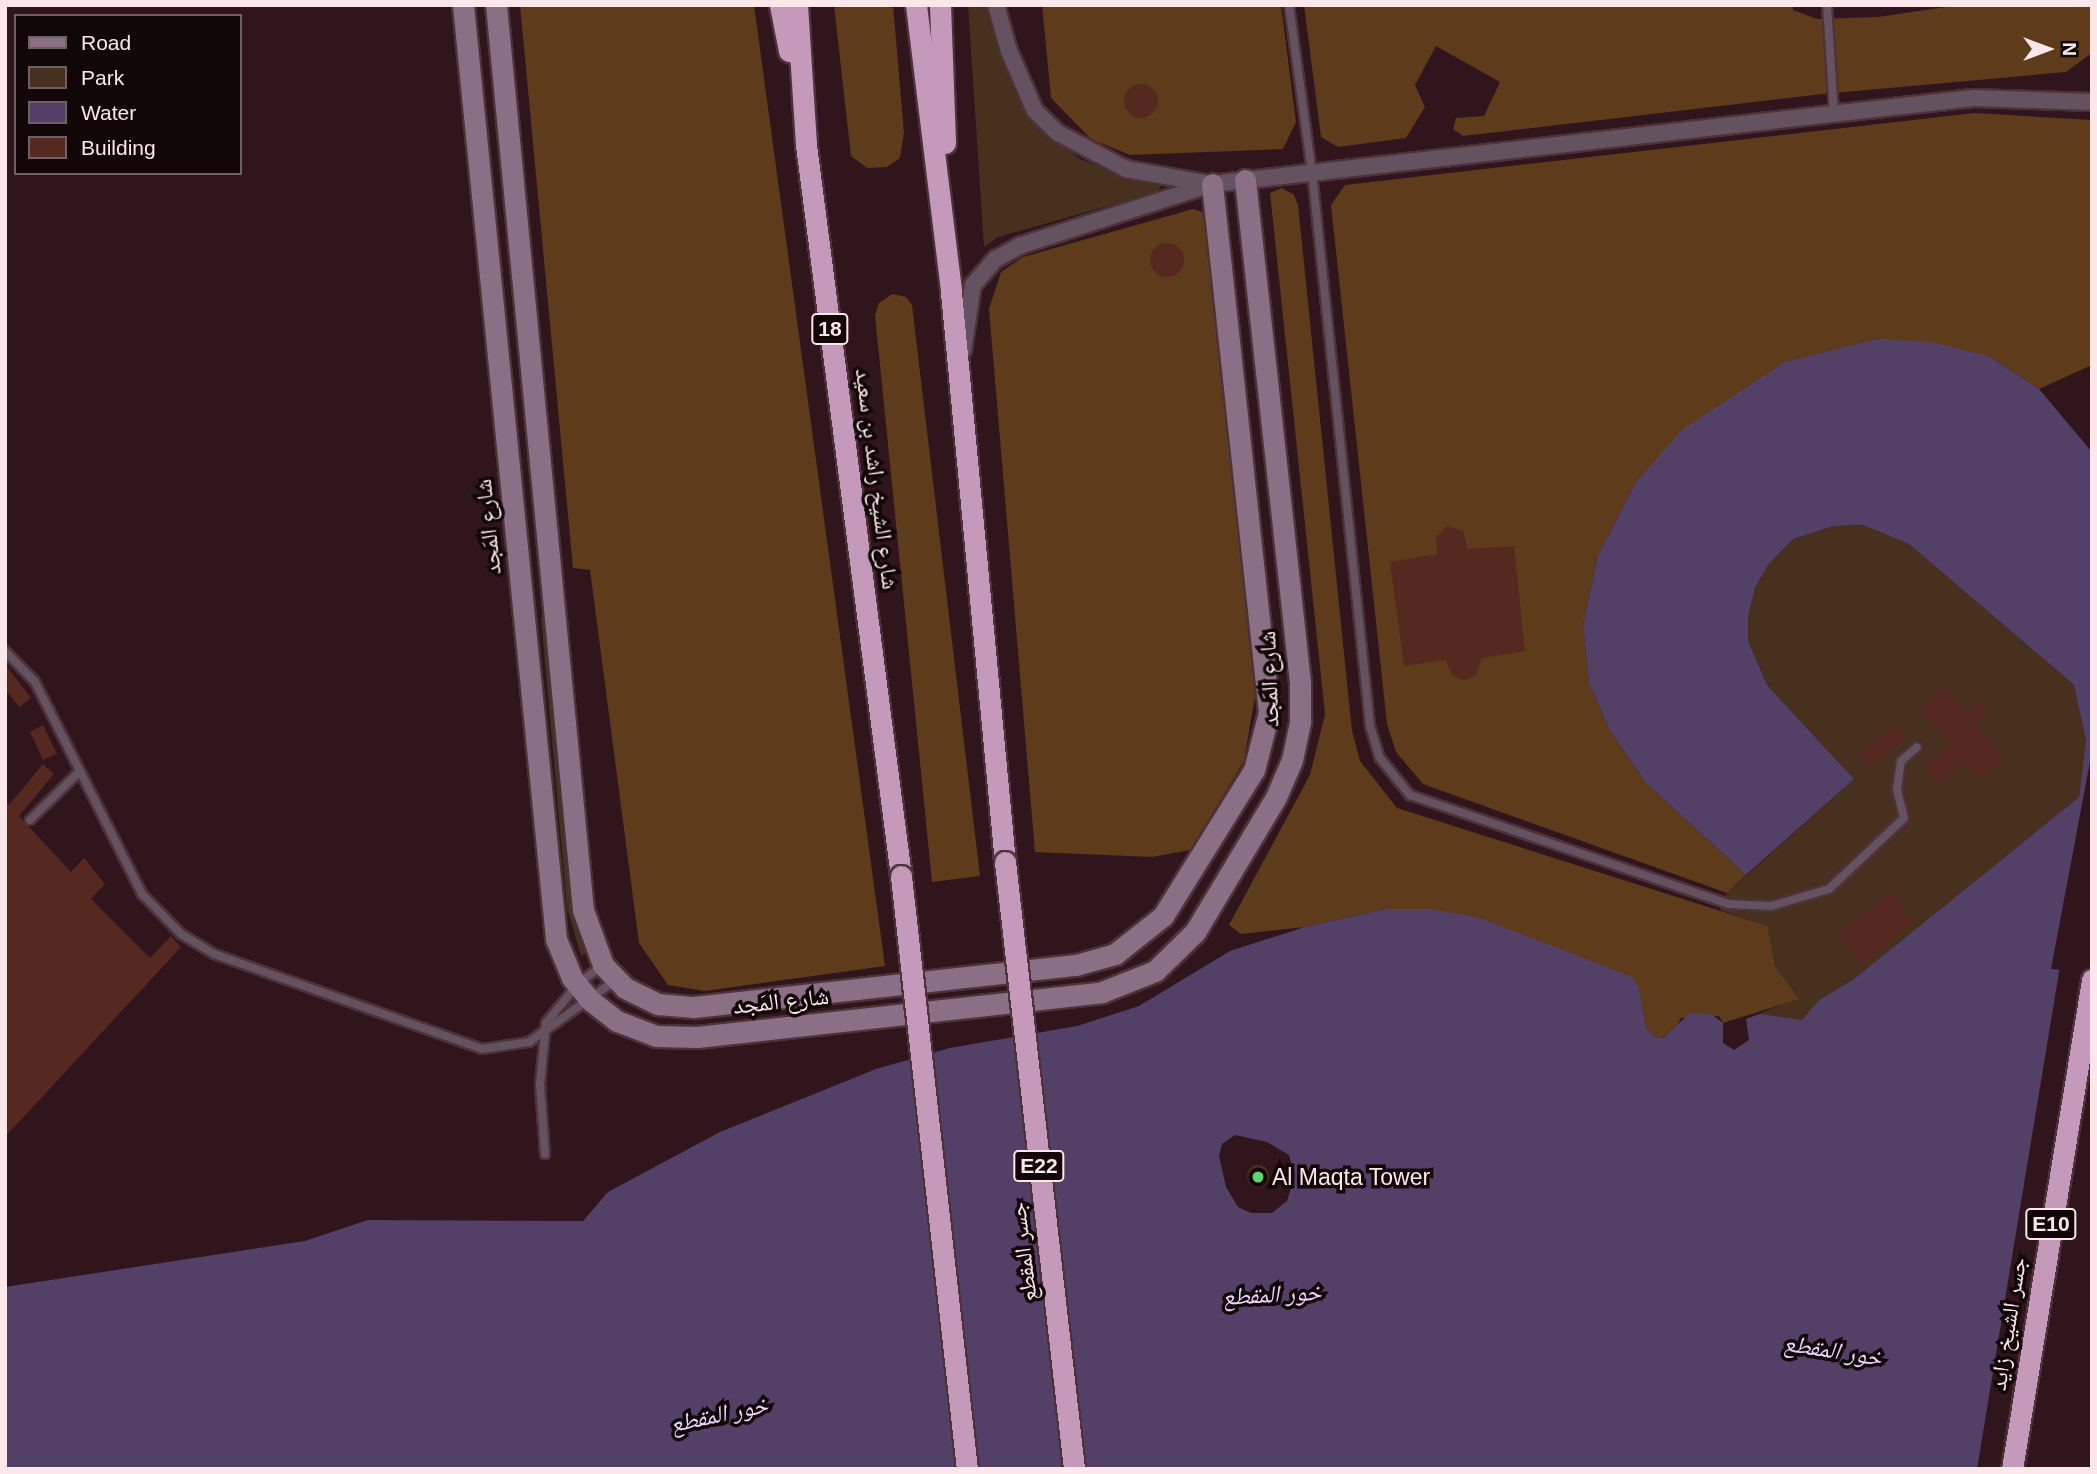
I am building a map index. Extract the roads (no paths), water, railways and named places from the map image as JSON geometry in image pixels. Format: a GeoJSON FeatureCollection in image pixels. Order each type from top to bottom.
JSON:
{"type":"FeatureCollection","features":[{"type":"Feature","properties":{"kind":"highway"},"geometry":{"type":"LineString","coordinates":[[780,5],[806,145]]}},
{"type":"Feature","properties":{"kind":"highway","name":"شارع الشيخ راشد بن سعيد"},"geometry":{"type":"LineString","coordinates":[[797,5],[806,145],[901,876],[967,1469]]}},
{"type":"Feature","properties":{"kind":"highway"},"geometry":{"type":"LineString","coordinates":[[916,5],[951,292],[959,384]]}},
{"type":"Feature","properties":{"kind":"highway"},"geometry":{"type":"LineString","coordinates":[[940,5],[951,292]]}},
{"type":"Feature","properties":{"kind":"highway","name":"جسر المقطع"},"geometry":{"type":"LineString","coordinates":[[959,384],[1004,862],[1074,1469]]}},
{"type":"Feature","properties":{"kind":"highway","name":"جسر الشيخ زايد"},"geometry":{"type":"LineString","coordinates":[[2012,1469],[2092,980]]}},
{"type":"Feature","properties":{"kind":"street","name":"شارع المَجد"},"geometry":{"type":"LineString","coordinates":[[463,5],[553,919],[562,959],[583,992],[636,1030],[656,1036],[697,1037],[1102,992],[1155,971],[1184,946],[1276,797],[1292,760],[1300,721],[1300,682],[1245,180]]}},
{"type":"Feature","properties":{"kind":"street"},"geometry":{"type":"LineString","coordinates":[[496,5],[580,892],[587,928],[610,973]]}},
{"type":"Feature","properties":{"kind":"street"},"geometry":{"type":"LineString","coordinates":[[996,5],[1009,51],[1035,111],[1058,133],[1126,169],[1212,184]]}},
{"type":"Feature","properties":{"kind":"street"},"geometry":{"type":"LineString","coordinates":[[959,384],[973,285],[996,259],[1019,246],[1212,184],[1973,98],[2092,103]]}},
{"type":"Feature","properties":{"kind":"street","name":"شارع المَجد"},"geometry":{"type":"LineString","coordinates":[[610,973],[646,1000],[694,1007],[1076,965],[1124,949],[1163,916],[1254,770],[1269,712],[1212,184]]}},
{"type":"Feature","properties":{"kind":"lane"},"geometry":{"type":"LineString","coordinates":[[1289,5],[1312,172],[1370,726],[1380,758],[1410,795],[1728,904],[1771,906],[1829,889],[1904,818],[1897,789],[1901,761],[1917,747]]}},
{"type":"Feature","properties":{"kind":"lane"},"geometry":{"type":"LineString","coordinates":[[1827,5],[1834,113]]}},
{"type":"Feature","properties":{"kind":"lane"},"geometry":{"type":"LineString","coordinates":[[5,651],[35,682],[142,894],[167,922],[196,945],[472,1048],[521,1045],[544,1030],[583,992],[610,973]]}},
{"type":"Feature","properties":{"kind":"lane"},"geometry":{"type":"LineString","coordinates":[[30,820],[79,772]]}},
{"type":"Feature","properties":{"kind":"lane"},"geometry":{"type":"LineString","coordinates":[[545,1154],[540,1105],[544,1030],[554,1007],[583,992],[610,973]]}},
{"type":"Feature","properties":{"kind":"water","name":"خور المقطع"},"geometry":{"type":"Polygon","coordinates":[[[1878,339],[1931,342],[1988,356],[2039,389],[2092,452],[2092,751],[2051,969],[2092,972],[2092,1469],[5,1469],[5,1287],[305,1241],[368,1220],[583,1221],[608,1192],[720,1132],[876,1069],[950,1048],[1077,1026],[1139,1006],[1230,951],[1305,927],[1385,909],[1432,909],[1480,918],[1632,977],[1639,988],[1646,1028],[1655,1037],[1663,1038],[1690,1013],[1711,1014],[1723,1023],[1723,1043],[1734,1050],[1749,1040],[1746,1019],[1760,1014],[1802,1020],[1819,1000],[1854,979],[2079,797],[2086,741],[2074,685],[1909,544],[1863,525],[1834,526],[1793,539],[1768,565],[1755,588],[1748,616],[1748,641],[1767,685],[1854,779],[1746,875],[1646,783],[1609,729],[1589,683],[1583,625],[1598,555],[1636,482],[1682,430],[1785,362],[1878,339]],[[1235,1135],[1222,1144],[1219,1156],[1226,1187],[1238,1207],[1251,1213],[1272,1213],[1287,1201],[1295,1176],[1289,1155],[1267,1142],[1235,1135]]]}},
{"type":"Feature","properties":{"kind":"place","name":"Al Maqta Tower"},"geometry":{"type":"Point","coordinates":[1258,1177]}}]}
